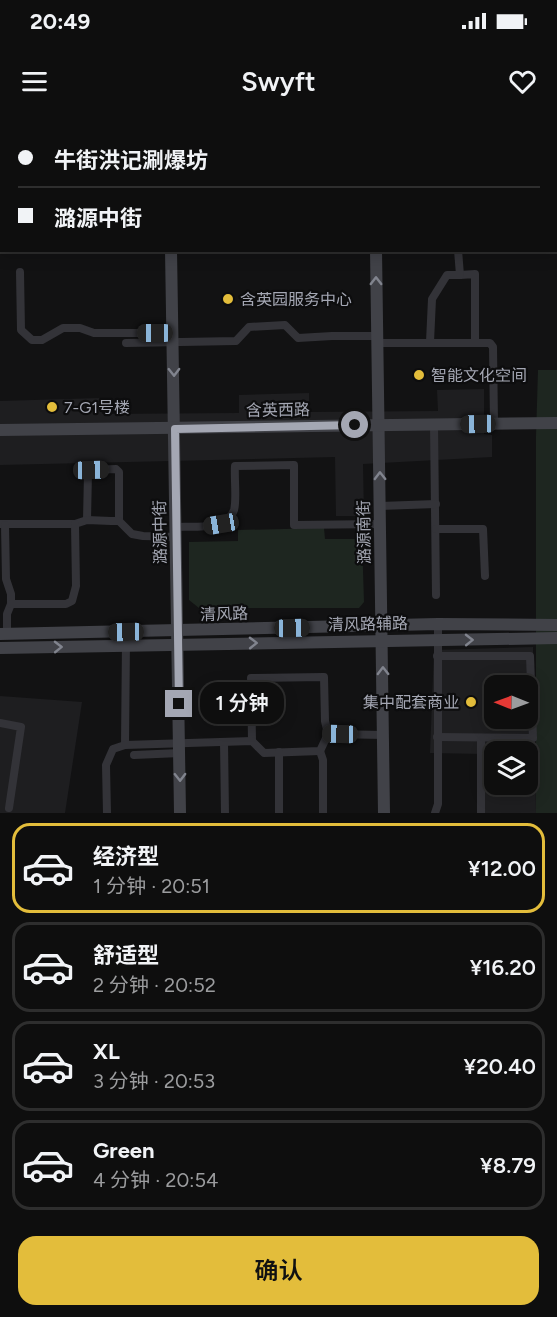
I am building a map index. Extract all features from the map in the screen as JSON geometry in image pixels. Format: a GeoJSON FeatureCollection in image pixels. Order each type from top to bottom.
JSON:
{"type":"FeatureCollection","features":[{"type":"Feature","properties":{"kind":"street","name":"潞源中街"},"geometry":{"type":"LineString","coordinates":[[171,252],[180,813]]}},
{"type":"Feature","properties":{"kind":"street","name":"潞源南街"},"geometry":{"type":"LineString","coordinates":[[376,252],[384,813]]}},
{"type":"Feature","properties":{"kind":"street"},"geometry":{"type":"LineString","coordinates":[[458,252],[460,275]]}},
{"type":"Feature","properties":{"kind":"street"},"geometry":{"type":"LineString","coordinates":[[20,272],[21,330],[32,340],[42,340],[63,328],[80,328],[94,333],[236,341],[249,327],[285,325],[298,338],[332,336],[376,340],[489,343],[493,347],[494,423]]}},
{"type":"Feature","properties":{"kind":"street"},"geometry":{"type":"LineString","coordinates":[[430,342],[432,299],[447,275],[475,274],[475,342]]}},
{"type":"Feature","properties":{"kind":"street"},"geometry":{"type":"LineString","coordinates":[[126,343],[173,338]]}},
{"type":"Feature","properties":{"kind":"street","name":"含英西路"},"geometry":{"type":"LineString","coordinates":[[0,430],[557,423]]}},
{"type":"Feature","properties":{"kind":"street"},"geometry":{"type":"LineString","coordinates":[[434,424],[436,595]]}},
{"type":"Feature","properties":{"kind":"street"},"geometry":{"type":"LineString","coordinates":[[3,634],[11,604],[11,594],[6,579],[2,524],[75,524],[87,520],[119,521],[132,534],[143,536],[221,524],[234,511],[235,466],[294,465],[294,525],[381,524]]}},
{"type":"Feature","properties":{"kind":"street"},"geometry":{"type":"LineString","coordinates":[[87,520],[88,473],[91,470],[116,469],[118,472],[119,521]]}},
{"type":"Feature","properties":{"kind":"street"},"geometry":{"type":"LineString","coordinates":[[380,506],[436,504]]}},
{"type":"Feature","properties":{"kind":"street"},"geometry":{"type":"LineString","coordinates":[[11,604],[66,603],[72,600],[76,586],[75,524]]}},
{"type":"Feature","properties":{"kind":"street"},"geometry":{"type":"LineString","coordinates":[[436,529],[483,529],[485,576]]}},
{"type":"Feature","properties":{"kind":"street"},"geometry":{"type":"LineString","coordinates":[[435,813],[438,804],[438,624]]}},
{"type":"Feature","properties":{"kind":"street","name":"清风路"},"geometry":{"type":"LineString","coordinates":[[3,634],[438,624],[557,625]]}},
{"type":"Feature","properties":{"kind":"street"},"geometry":{"type":"LineString","coordinates":[[125,745],[126,632]]}},
{"type":"Feature","properties":{"kind":"street","name":"清风路辅路"},"geometry":{"type":"LineString","coordinates":[[0,648],[557,639]]}},
{"type":"Feature","properties":{"kind":"street"},"geometry":{"type":"LineString","coordinates":[[437,656],[531,656],[532,738],[437,737]]}},
{"type":"Feature","properties":{"kind":"street"},"geometry":{"type":"LineString","coordinates":[[320,751],[264,753],[252,741],[251,678],[324,677],[325,721],[328,734],[320,751],[323,760],[323,813]]}},
{"type":"Feature","properties":{"kind":"street"},"geometry":{"type":"LineString","coordinates":[[0,723],[21,727],[9,808]]}},
{"type":"Feature","properties":{"kind":"street"},"geometry":{"type":"LineString","coordinates":[[328,734],[384,735]]}},
{"type":"Feature","properties":{"kind":"street"},"geometry":{"type":"LineString","coordinates":[[481,738],[481,813]]}},
{"type":"Feature","properties":{"kind":"street"},"geometry":{"type":"LineString","coordinates":[[134,755],[224,742],[252,741]]}},
{"type":"Feature","properties":{"kind":"street"},"geometry":{"type":"LineString","coordinates":[[224,742],[225,813]]}},
{"type":"Feature","properties":{"kind":"street"},"geometry":{"type":"LineString","coordinates":[[107,813],[106,765],[113,748],[125,745],[179,748]]}},
{"type":"Feature","properties":{"kind":"street"},"geometry":{"type":"LineString","coordinates":[[279,752],[279,813]]}},
{"type":"Feature","properties":{"kind":"shaded area"},"geometry":{"type":"Polygon","coordinates":[[[538,370],[557,370],[557,813],[536,813],[538,675],[536,675],[538,370]]]}},
{"type":"Feature","properties":{"kind":"shaded area"},"geometry":{"type":"Polygon","coordinates":[[[484,389],[484,434],[492,435],[492,457],[363,464],[364,516],[336,516],[335,457],[0,465],[0,401],[101,398],[102,414],[239,413],[239,395],[309,393],[309,412],[438,411],[437,390],[484,389]]]}},
{"type":"Feature","properties":{"kind":"shaded area"},"geometry":{"type":"Polygon","coordinates":[[[324,528],[325,539],[362,539],[364,602],[359,608],[199,608],[189,600],[189,542],[238,541],[238,530],[324,528]]]}},
{"type":"Feature","properties":{"kind":"shaded area"},"geometry":{"type":"Polygon","coordinates":[[[533,647],[534,675],[484,675],[484,729],[534,729],[535,741],[484,741],[484,754],[430,753],[434,650],[533,647]]]}},
{"type":"Feature","properties":{"kind":"shaded area"},"geometry":{"type":"Polygon","coordinates":[[[0,696],[82,702],[65,813],[0,813],[0,696]]]}},
{"type":"Feature","properties":{"kind":"shaded area"},"geometry":{"type":"Polygon","coordinates":[[[485,795],[536,795],[536,813],[485,813],[485,795]]]}},
{"type":"Feature","properties":{"kind":"place","name":"含英园服务中心"},"geometry":{"type":"Point","coordinates":[228,299]}},
{"type":"Feature","properties":{"kind":"place","name":"智能文化空间"},"geometry":{"type":"Point","coordinates":[419,375]}},
{"type":"Feature","properties":{"kind":"place","name":"7-G1号楼"},"geometry":{"type":"Point","coordinates":[52,407]}},
{"type":"Feature","properties":{"kind":"place","name":"集中配套商业"},"geometry":{"type":"Point","coordinates":[471,702]}},
{"type":"Feature","properties":{"kind":"route"},"geometry":{"type":"LineString","coordinates":[[179,704],[175,429],[355,425]]}}]}
